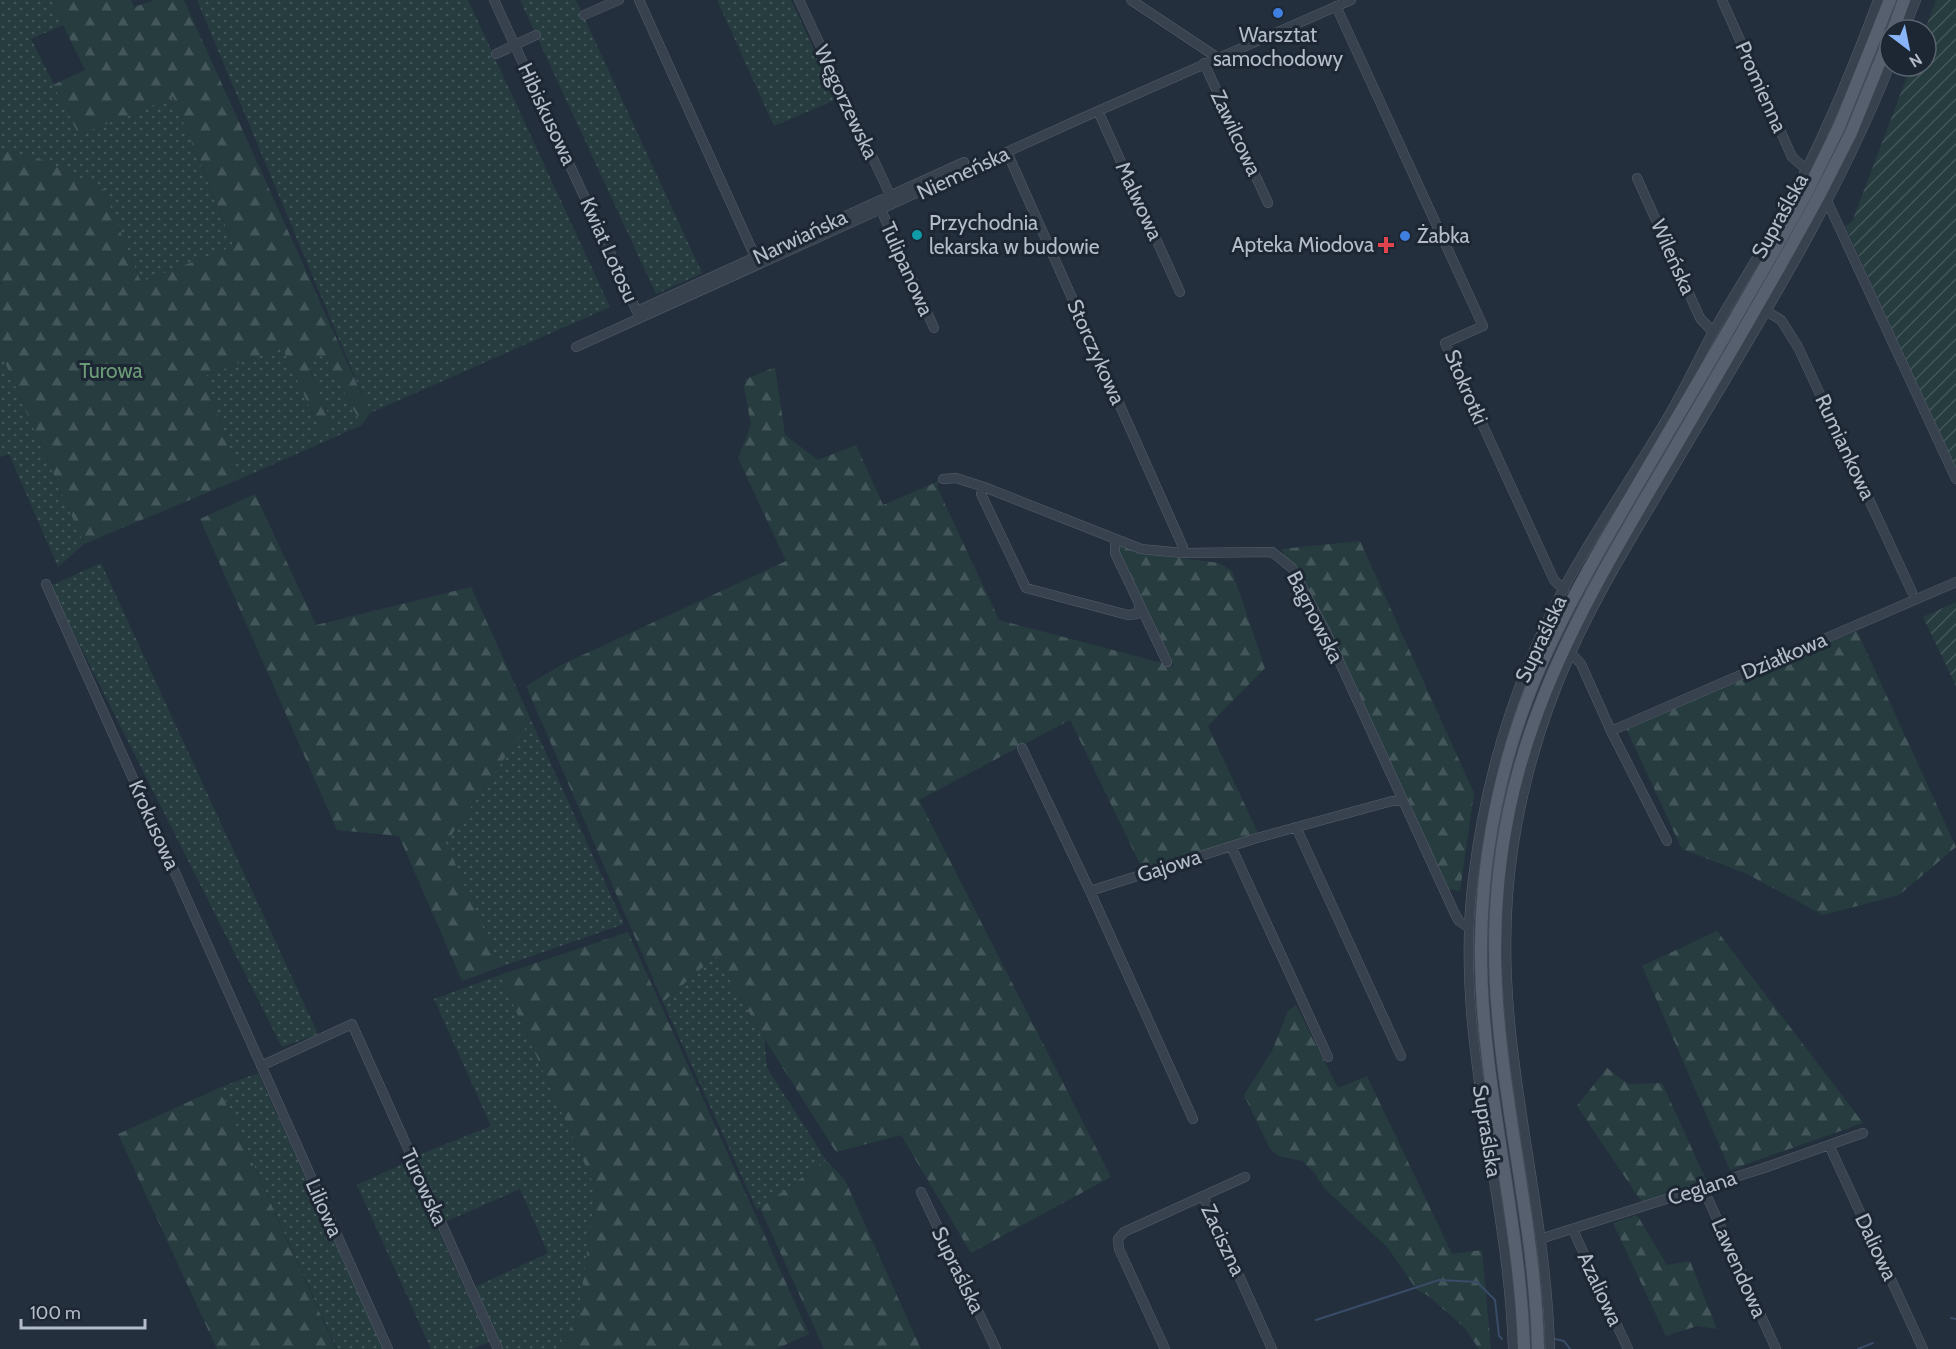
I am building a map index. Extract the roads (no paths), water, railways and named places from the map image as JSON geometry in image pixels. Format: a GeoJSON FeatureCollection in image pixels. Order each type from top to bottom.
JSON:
{"type":"FeatureCollection","features":[{"type":"Feature","properties":{"kind":"main road"},"geometry":{"type":"LineString","coordinates":[[1524,1349],[1517,1248],[1485,1038],[1481,949],[1484,886],[1491,830],[1508,758],[1534,682],[1576,592],[1807,192],[1839,127],[1890,0]]}},
{"type":"Feature","properties":{"kind":"main road"},"geometry":{"type":"LineString","coordinates":[[1897,18],[1904,0]]}},
{"type":"Feature","properties":{"kind":"main road"},"geometry":{"type":"LineString","coordinates":[[1538,1349],[1530,1246],[1498,1034],[1495,960],[1497,889],[1504,833],[1520,762],[1546,687],[1587,598],[1820,194],[1851,133],[1878,67]]}},
{"type":"Feature","properties":{"kind":"street","name":"Hibiskusowa"},"geometry":{"type":"LineString","coordinates":[[494,0],[578,183]]}},
{"type":"Feature","properties":{"kind":"street"},"geometry":{"type":"LineString","coordinates":[[584,15],[619,0]]}},
{"type":"Feature","properties":{"kind":"street"},"geometry":{"type":"LineString","coordinates":[[639,0],[757,261]]}},
{"type":"Feature","properties":{"kind":"street","name":"Węgorzewska"},"geometry":{"type":"LineString","coordinates":[[799,0],[893,200]]}},
{"type":"Feature","properties":{"kind":"street"},"geometry":{"type":"LineString","coordinates":[[1131,0],[1218,58]]}},
{"type":"Feature","properties":{"kind":"street","name":"Niemeńska"},"geometry":{"type":"LineString","coordinates":[[576,347],[638,315],[757,261],[881,210],[893,200],[1007,153],[1204,63],[1351,0]]}},
{"type":"Feature","properties":{"kind":"street","name":"Promienna"},"geometry":{"type":"LineString","coordinates":[[1722,0],[1792,157],[1806,169]]}},
{"type":"Feature","properties":{"kind":"street","name":"Supraślska"},"geometry":{"type":"LineString","coordinates":[[1513,1349],[1507,1258],[1473,1038],[1469,973],[1472,882],[1492,772],[1521,681],[1564,590],[1671,412],[1713,332],[1806,169],[1846,80],[1878,0]]}},
{"type":"Feature","properties":{"kind":"street"},"geometry":{"type":"LineString","coordinates":[[1909,18],[1916,0]]}},
{"type":"Feature","properties":{"kind":"street","name":"Stokrotki"},"geometry":{"type":"LineString","coordinates":[[1336,6],[1483,326],[1445,344],[1554,580],[1564,590]]}},
{"type":"Feature","properties":{"kind":"street"},"geometry":{"type":"LineString","coordinates":[[496,54],[536,36]]}},
{"type":"Feature","properties":{"kind":"street","name":"Zawilcowa"},"geometry":{"type":"LineString","coordinates":[[1204,63],[1268,203]]}},
{"type":"Feature","properties":{"kind":"street","name":"Supraślska"},"geometry":{"type":"LineString","coordinates":[[1550,1349],[1540,1239],[1509,1034],[1505,951],[1508,892],[1515,834],[1530,767],[1571,653],[1624,554],[1828,203],[1884,78]]}},
{"type":"Feature","properties":{"kind":"street","name":"Malwowa"},"geometry":{"type":"LineString","coordinates":[[1098,111],[1180,292]]}},
{"type":"Feature","properties":{"kind":"street","name":"Storczykowa"},"geometry":{"type":"LineString","coordinates":[[1007,153],[1182,547],[1182,553]]}},
{"type":"Feature","properties":{"kind":"street","name":"Narwiańska"},"geometry":{"type":"LineString","coordinates":[[757,261],[893,200],[964,162]]}},
{"type":"Feature","properties":{"kind":"street","name":"Wileńska"},"geometry":{"type":"LineString","coordinates":[[1637,178],[1700,318],[1713,332]]}},
{"type":"Feature","properties":{"kind":"street","name":"Kwiat Lotosu"},"geometry":{"type":"LineString","coordinates":[[578,183],[638,315]]}},
{"type":"Feature","properties":{"kind":"street"},"geometry":{"type":"LineString","coordinates":[[1828,203],[1956,479]]}},
{"type":"Feature","properties":{"kind":"street","name":"Tulipanowa"},"geometry":{"type":"LineString","coordinates":[[881,210],[934,328]]}},
{"type":"Feature","properties":{"kind":"street","name":"Rumiankowa"},"geometry":{"type":"LineString","coordinates":[[1766,311],[1781,320],[1798,347],[1912,592]]}},
{"type":"Feature","properties":{"kind":"street","name":"Bagnowska"},"geometry":{"type":"LineString","coordinates":[[943,479],[957,478],[1141,549],[1182,553],[1272,552],[1292,568],[1324,630],[1455,914],[1459,921],[1469,928]]}},
{"type":"Feature","properties":{"kind":"street"},"geometry":{"type":"LineString","coordinates":[[984,488],[981,494],[1026,588],[1128,615],[1137,614],[1140,605]]}},
{"type":"Feature","properties":{"kind":"street"},"geometry":{"type":"LineString","coordinates":[[1115,540],[1115,552],[1167,662]]}},
{"type":"Feature","properties":{"kind":"street","name":"Działkowa"},"geometry":{"type":"LineString","coordinates":[[1611,731],[1956,582]]}},
{"type":"Feature","properties":{"kind":"street","name":"Krokusowa"},"geometry":{"type":"LineString","coordinates":[[46,584],[261,1066]]}},
{"type":"Feature","properties":{"kind":"street"},"geometry":{"type":"LineString","coordinates":[[1571,653],[1581,664],[1611,731],[1667,841]]}},
{"type":"Feature","properties":{"kind":"street"},"geometry":{"type":"LineString","coordinates":[[1022,748],[1090,891],[1193,1119]]}},
{"type":"Feature","properties":{"kind":"street","name":"Gajowa"},"geometry":{"type":"LineString","coordinates":[[1090,891],[1296,827],[1392,801],[1401,801]]}},
{"type":"Feature","properties":{"kind":"street"},"geometry":{"type":"LineString","coordinates":[[1296,827],[1401,1056]]}},
{"type":"Feature","properties":{"kind":"street"},"geometry":{"type":"LineString","coordinates":[[1231,846],[1328,1057]]}},
{"type":"Feature","properties":{"kind":"street","name":"Turowska"},"geometry":{"type":"LineString","coordinates":[[261,1066],[352,1024],[498,1349]]}},
{"type":"Feature","properties":{"kind":"street","name":"Liliowa"},"geometry":{"type":"LineString","coordinates":[[261,1066],[388,1349]]}},
{"type":"Feature","properties":{"kind":"street","name":"Ceglana"},"geometry":{"type":"LineString","coordinates":[[1540,1239],[1703,1188],[1863,1133]]}},
{"type":"Feature","properties":{"kind":"street","name":"Daliowa"},"geometry":{"type":"LineString","coordinates":[[1829,1145],[1923,1349]]}},
{"type":"Feature","properties":{"kind":"street"},"geometry":{"type":"LineString","coordinates":[[1203,1196],[1245,1177]]}},
{"type":"Feature","properties":{"kind":"street","name":"Lawendowa"},"geometry":{"type":"LineString","coordinates":[[1703,1188],[1776,1349]]}},
{"type":"Feature","properties":{"kind":"street","name":"Supraślska"},"geometry":{"type":"LineString","coordinates":[[921,1192],[996,1349]]}},
{"type":"Feature","properties":{"kind":"street","name":"Zaciszna"},"geometry":{"type":"LineString","coordinates":[[1165,1349],[1119,1249],[1119,1239],[1125,1232],[1203,1196],[1272,1349]]}},
{"type":"Feature","properties":{"kind":"street","name":"Azaliowa"},"geometry":{"type":"LineString","coordinates":[[1573,1230],[1628,1349]]}},
{"type":"Feature","properties":{"kind":"waterway"},"geometry":{"type":"LineString","coordinates":[[1316,1320],[1439,1280],[1477,1282],[1495,1300],[1499,1336],[1502,1339]]}},
{"type":"Feature","properties":{"kind":"waterway"},"geometry":{"type":"LineString","coordinates":[[1951,1318],[1956,1319]]}},
{"type":"Feature","properties":{"kind":"waterway"},"geometry":{"type":"LineString","coordinates":[[1555,1339],[1564,1341],[1570,1349]]}},
{"type":"Feature","properties":{"kind":"waterway"},"geometry":{"type":"LineString","coordinates":[[1858,1349],[1873,1343]]}},
{"type":"Feature","properties":{"kind":"place","name":"Warsztat samochodowy"},"geometry":{"type":"Point","coordinates":[1278,13]}},
{"type":"Feature","properties":{"kind":"place","name":"Przychodnia lekarska w budowie"},"geometry":{"type":"Point","coordinates":[917,235]}},
{"type":"Feature","properties":{"kind":"place","name":"Żabka"},"geometry":{"type":"Point","coordinates":[1405,236]}},
{"type":"Feature","properties":{"kind":"place","name":"Apteka Miodova"},"geometry":{"type":"Point","coordinates":[1386,245]}},
{"type":"Feature","properties":{"kind":"park label","name":"Turowa"},"geometry":{"type":"Point","coordinates":[111,371]}}]}
